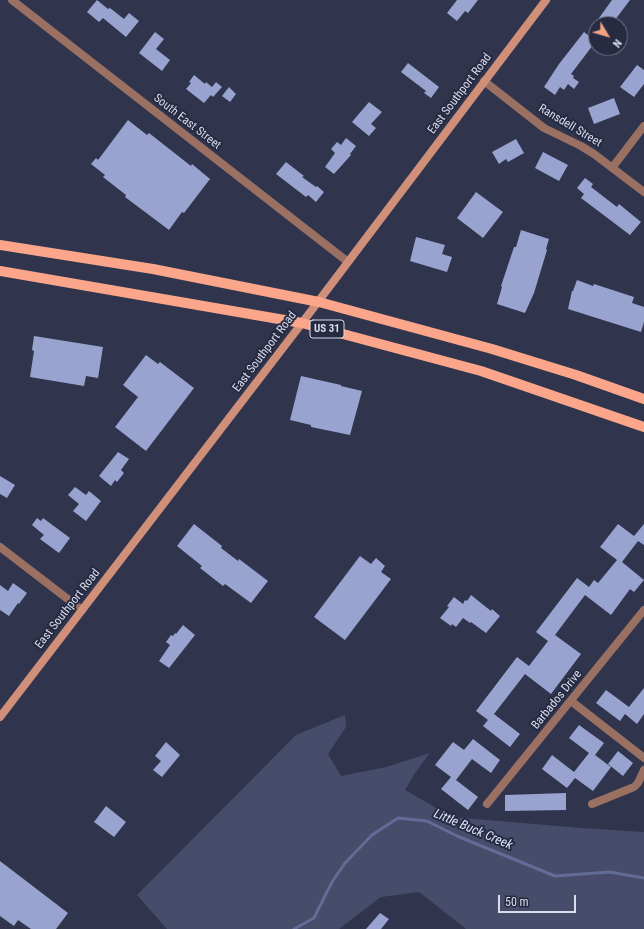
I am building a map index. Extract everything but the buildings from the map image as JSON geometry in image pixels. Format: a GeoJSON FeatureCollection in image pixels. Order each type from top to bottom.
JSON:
{"type":"FeatureCollection","features":[{"type":"Feature","properties":{"kind":"main road","name":"East Southport Road"},"geometry":{"type":"LineString","coordinates":[[0,717],[319,302],[546,0]]}},
{"type":"Feature","properties":{"kind":"main road","name":"US 31"},"geometry":{"type":"LineString","coordinates":[[0,245],[153,269],[319,302],[492,349],[576,375],[644,399]]}},
{"type":"Feature","properties":{"kind":"main road","name":"US 31"},"geometry":{"type":"LineString","coordinates":[[0,271],[302,323],[481,371],[644,427]]}},
{"type":"Feature","properties":{"kind":"street","name":"South East Street"},"geometry":{"type":"LineString","coordinates":[[12,0],[348,262]]}},
{"type":"Feature","properties":{"kind":"street","name":"Ransdell Street"},"geometry":{"type":"LineString","coordinates":[[484,81],[544,128],[581,146],[644,192]]}},
{"type":"Feature","properties":{"kind":"street"},"geometry":{"type":"LineString","coordinates":[[612,168],[644,126]]}},
{"type":"Feature","properties":{"kind":"street"},"geometry":{"type":"LineString","coordinates":[[0,547],[82,610]]}},
{"type":"Feature","properties":{"kind":"street","name":"Barbados Drive"},"geometry":{"type":"LineString","coordinates":[[487,804],[572,702],[644,610]]}},
{"type":"Feature","properties":{"kind":"street"},"geometry":{"type":"LineString","coordinates":[[572,702],[644,756],[644,758]]}},
{"type":"Feature","properties":{"kind":"street"},"geometry":{"type":"LineString","coordinates":[[592,804],[634,787],[641,779],[644,770]]}},
{"type":"Feature","properties":{"kind":"shaded area"},"geometry":{"type":"Polygon","coordinates":[[[345,715],[346,727],[328,754],[341,776],[386,767],[430,753],[415,773],[405,790],[452,817],[644,832],[644,929],[466,929],[419,892],[381,897],[339,929],[167,929],[137,895],[296,735],[345,715]]]}},
{"type":"Feature","properties":{"kind":"waterway","name":"Little Buck Creek"},"geometry":{"type":"LineString","coordinates":[[294,929],[314,918],[332,882],[345,863],[372,835],[398,818],[427,821],[457,836],[555,876],[610,872],[644,878]]}}]}
